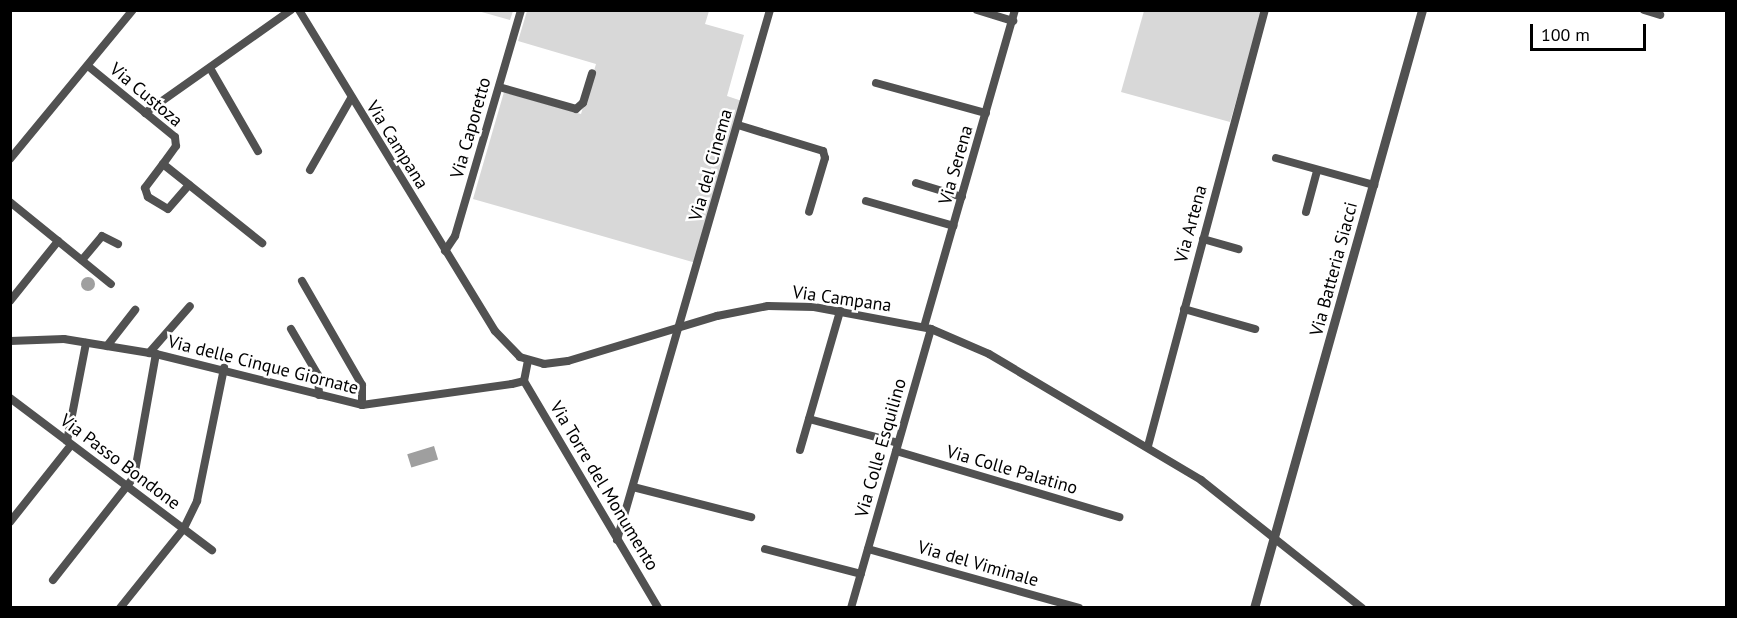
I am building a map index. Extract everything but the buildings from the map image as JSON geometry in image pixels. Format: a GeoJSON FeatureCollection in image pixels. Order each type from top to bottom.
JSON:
{"type":"FeatureCollection","features":[{"type":"Feature","properties":{"kind":"street"},"geometry":{"type":"LineString","coordinates":[[10,159],[133,10]]}},
{"type":"Feature","properties":{"kind":"street"},"geometry":{"type":"LineString","coordinates":[[146,113],[291,10]]}},
{"type":"Feature","properties":{"kind":"street","name":"Via Campana"},"geometry":{"type":"LineString","coordinates":[[299,10],[498,337],[528,361],[568,361],[759,307],[795,305],[928,328],[983,351],[1148,446],[1214,488],[1362,608]]}},
{"type":"Feature","properties":{"kind":"street","name":"Via Caporetto"},"geometry":{"type":"LineString","coordinates":[[446,251],[455,236],[521,10]]}},
{"type":"Feature","properties":{"kind":"street","name":"Via del Cinema"},"geometry":{"type":"LineString","coordinates":[[618,540],[681,328],[770,10]]}},
{"type":"Feature","properties":{"kind":"street"},"geometry":{"type":"LineString","coordinates":[[977,10],[1012,21]]}},
{"type":"Feature","properties":{"kind":"street","name":"Via Serena"},"geometry":{"type":"LineString","coordinates":[[928,328],[962,197],[1016,10]]}},
{"type":"Feature","properties":{"kind":"street","name":"Via Artena"},"geometry":{"type":"LineString","coordinates":[[1148,446],[1265,10]]}},
{"type":"Feature","properties":{"kind":"street","name":"Via Batteria Siacci"},"geometry":{"type":"LineString","coordinates":[[1254,608],[1422,10]]}},
{"type":"Feature","properties":{"kind":"street"},"geometry":{"type":"LineString","coordinates":[[1644,10],[1660,15]]}},
{"type":"Feature","properties":{"kind":"street","name":"Via Custoza"},"geometry":{"type":"LineString","coordinates":[[87,66],[177,141],[163,164]]}},
{"type":"Feature","properties":{"kind":"street"},"geometry":{"type":"LineString","coordinates":[[210,68],[258,151]]}},
{"type":"Feature","properties":{"kind":"street"},"geometry":{"type":"LineString","coordinates":[[499,87],[576,109],[583,103],[591,73]]}},
{"type":"Feature","properties":{"kind":"street"},"geometry":{"type":"LineString","coordinates":[[876,83],[986,113]]}},
{"type":"Feature","properties":{"kind":"street","name":"Via Campana"},"geometry":{"type":"LineString","coordinates":[[310,170],[351,98]]}},
{"type":"Feature","properties":{"kind":"street"},"geometry":{"type":"LineString","coordinates":[[738,125],[823,151],[825,158],[809,212]]}},
{"type":"Feature","properties":{"kind":"street"},"geometry":{"type":"LineString","coordinates":[[1276,158],[1374,185]]}},
{"type":"Feature","properties":{"kind":"street"},"geometry":{"type":"LineString","coordinates":[[189,184],[168,209],[148,196],[145,188],[163,164],[189,184],[262,243]]}},
{"type":"Feature","properties":{"kind":"street"},"geometry":{"type":"LineString","coordinates":[[1306,212],[1317,171]]}},
{"type":"Feature","properties":{"kind":"street"},"geometry":{"type":"LineString","coordinates":[[916,183],[962,197]]}},
{"type":"Feature","properties":{"kind":"street"},"geometry":{"type":"LineString","coordinates":[[866,201],[954,226]]}},
{"type":"Feature","properties":{"kind":"street"},"geometry":{"type":"LineString","coordinates":[[10,202],[111,284]]}},
{"type":"Feature","properties":{"kind":"street"},"geometry":{"type":"LineString","coordinates":[[82,260],[102,236],[118,244]]}},
{"type":"Feature","properties":{"kind":"street"},"geometry":{"type":"LineString","coordinates":[[1203,239],[1239,249]]}},
{"type":"Feature","properties":{"kind":"street"},"geometry":{"type":"LineString","coordinates":[[10,301],[58,241]]}},
{"type":"Feature","properties":{"kind":"street"},"geometry":{"type":"LineString","coordinates":[[302,280],[362,385],[362,405]]}},
{"type":"Feature","properties":{"kind":"street"},"geometry":{"type":"LineString","coordinates":[[53,580],[128,487],[137,466],[152,354],[190,306]]}},
{"type":"Feature","properties":{"kind":"street"},"geometry":{"type":"LineString","coordinates":[[1184,309],[1255,329]]}},
{"type":"Feature","properties":{"kind":"street"},"geometry":{"type":"LineString","coordinates":[[107,346],[135,310]]}},
{"type":"Feature","properties":{"kind":"street"},"geometry":{"type":"LineString","coordinates":[[800,450],[840,311]]}},
{"type":"Feature","properties":{"kind":"street","name":"Via Colle Esquilino"},"geometry":{"type":"LineString","coordinates":[[851,608],[897,448],[928,328]]}},
{"type":"Feature","properties":{"kind":"street"},"geometry":{"type":"LineString","coordinates":[[291,329],[320,379],[319,395]]}},
{"type":"Feature","properties":{"kind":"street","name":"Via delle Cinque Giornate"},"geometry":{"type":"LineString","coordinates":[[10,341],[59,339],[152,354],[224,368],[362,405],[524,381]]}},
{"type":"Feature","properties":{"kind":"street"},"geometry":{"type":"LineString","coordinates":[[10,522],[69,443],[86,343]]}},
{"type":"Feature","properties":{"kind":"street"},"geometry":{"type":"LineString","coordinates":[[524,381],[528,361]]}},
{"type":"Feature","properties":{"kind":"street"},"geometry":{"type":"LineString","coordinates":[[120,608],[184,528],[205,476],[224,368]]}},
{"type":"Feature","properties":{"kind":"street","name":"Via Torre del Monumento"},"geometry":{"type":"LineString","coordinates":[[524,381],[658,608]]}},
{"type":"Feature","properties":{"kind":"street","name":"Via Passo Bondone"},"geometry":{"type":"LineString","coordinates":[[10,398],[212,550]]}},
{"type":"Feature","properties":{"kind":"street","name":"Via Colle Palatino"},"geometry":{"type":"LineString","coordinates":[[809,419],[1119,517]]}},
{"type":"Feature","properties":{"kind":"street"},"geometry":{"type":"LineString","coordinates":[[633,487],[751,517]]}},
{"type":"Feature","properties":{"kind":"street"},"geometry":{"type":"LineString","coordinates":[[765,549],[861,574]]}},
{"type":"Feature","properties":{"kind":"street","name":"Via del Viminale"},"geometry":{"type":"LineString","coordinates":[[868,549],[1079,608]]}},
{"type":"Feature","properties":{"kind":"shaded area"},"geometry":{"type":"Polygon","coordinates":[[[478,11],[513,11],[510,20],[478,11]]]}},
{"type":"Feature","properties":{"kind":"shaded area"},"geometry":{"type":"Polygon","coordinates":[[[527,11],[709,11],[705,24],[744,35],[727,96],[742,101],[696,263],[473,199],[504,92],[581,114],[596,64],[518,41],[527,11]]]}},
{"type":"Feature","properties":{"kind":"shaded area"},"geometry":{"type":"Polygon","coordinates":[[[1144,11],[1262,11],[1230,122],[1121,92],[1144,11]]]}},
{"type":"Feature","properties":{"kind":"shaded area"},"geometry":{"type":"Polygon","coordinates":[[[88,277],[93,279],[95,284],[93,289],[88,291],[83,289],[81,284],[83,279],[88,277]]]}},
{"type":"Feature","properties":{"kind":"shaded area"},"geometry":{"type":"Polygon","coordinates":[[[434,446],[438,459],[411,468],[407,454],[434,446]]]}}]}
